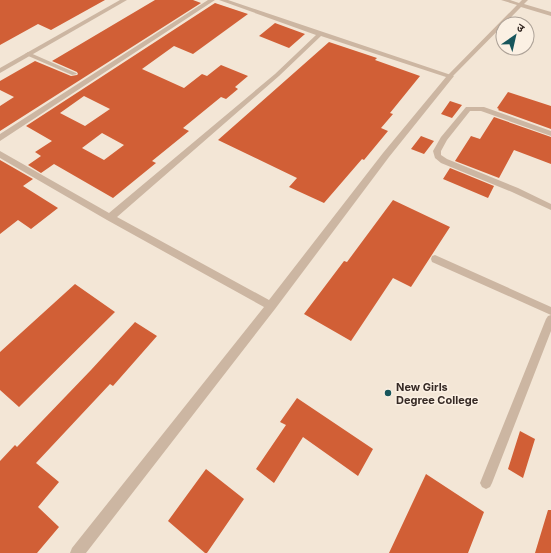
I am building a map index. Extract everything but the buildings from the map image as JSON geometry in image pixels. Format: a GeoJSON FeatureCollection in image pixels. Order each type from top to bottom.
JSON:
{"type":"FeatureCollection","features":[{"type":"Feature","properties":{"kind":"street"},"geometry":{"type":"LineString","coordinates":[[0,70],[124,0]]}},
{"type":"Feature","properties":{"kind":"street"},"geometry":{"type":"LineString","coordinates":[[0,138],[212,0]]}},
{"type":"Feature","properties":{"kind":"street"},"geometry":{"type":"LineString","coordinates":[[77,553],[271,306],[386,155],[450,76],[320,34],[222,0]]}},
{"type":"Feature","properties":{"kind":"street"},"geometry":{"type":"LineString","coordinates":[[110,218],[277,75],[320,34]]}},
{"type":"Feature","properties":{"kind":"street"},"geometry":{"type":"LineString","coordinates":[[0,154],[110,218],[271,306]]}},
{"type":"Feature","properties":{"kind":"lane"},"geometry":{"type":"LineString","coordinates":[[504,0],[523,2],[551,14]]}},
{"type":"Feature","properties":{"kind":"lane"},"geometry":{"type":"LineString","coordinates":[[450,76],[523,2]]}},
{"type":"Feature","properties":{"kind":"lane"},"geometry":{"type":"LineString","coordinates":[[28,54],[74,74]]}},
{"type":"Feature","properties":{"kind":"lane"},"geometry":{"type":"LineString","coordinates":[[551,134],[482,109],[471,108],[468,109],[463,115],[437,151],[438,156],[444,161],[515,190],[551,207]]}},
{"type":"Feature","properties":{"kind":"lane"},"geometry":{"type":"LineString","coordinates":[[435,259],[551,311]]}},
{"type":"Feature","properties":{"kind":"lane"},"geometry":{"type":"LineString","coordinates":[[486,483],[551,319]]}},
{"type":"Feature","properties":{"kind":"place","name":"New Girls Degree College"},"geometry":{"type":"Point","coordinates":[388,393]}}]}
